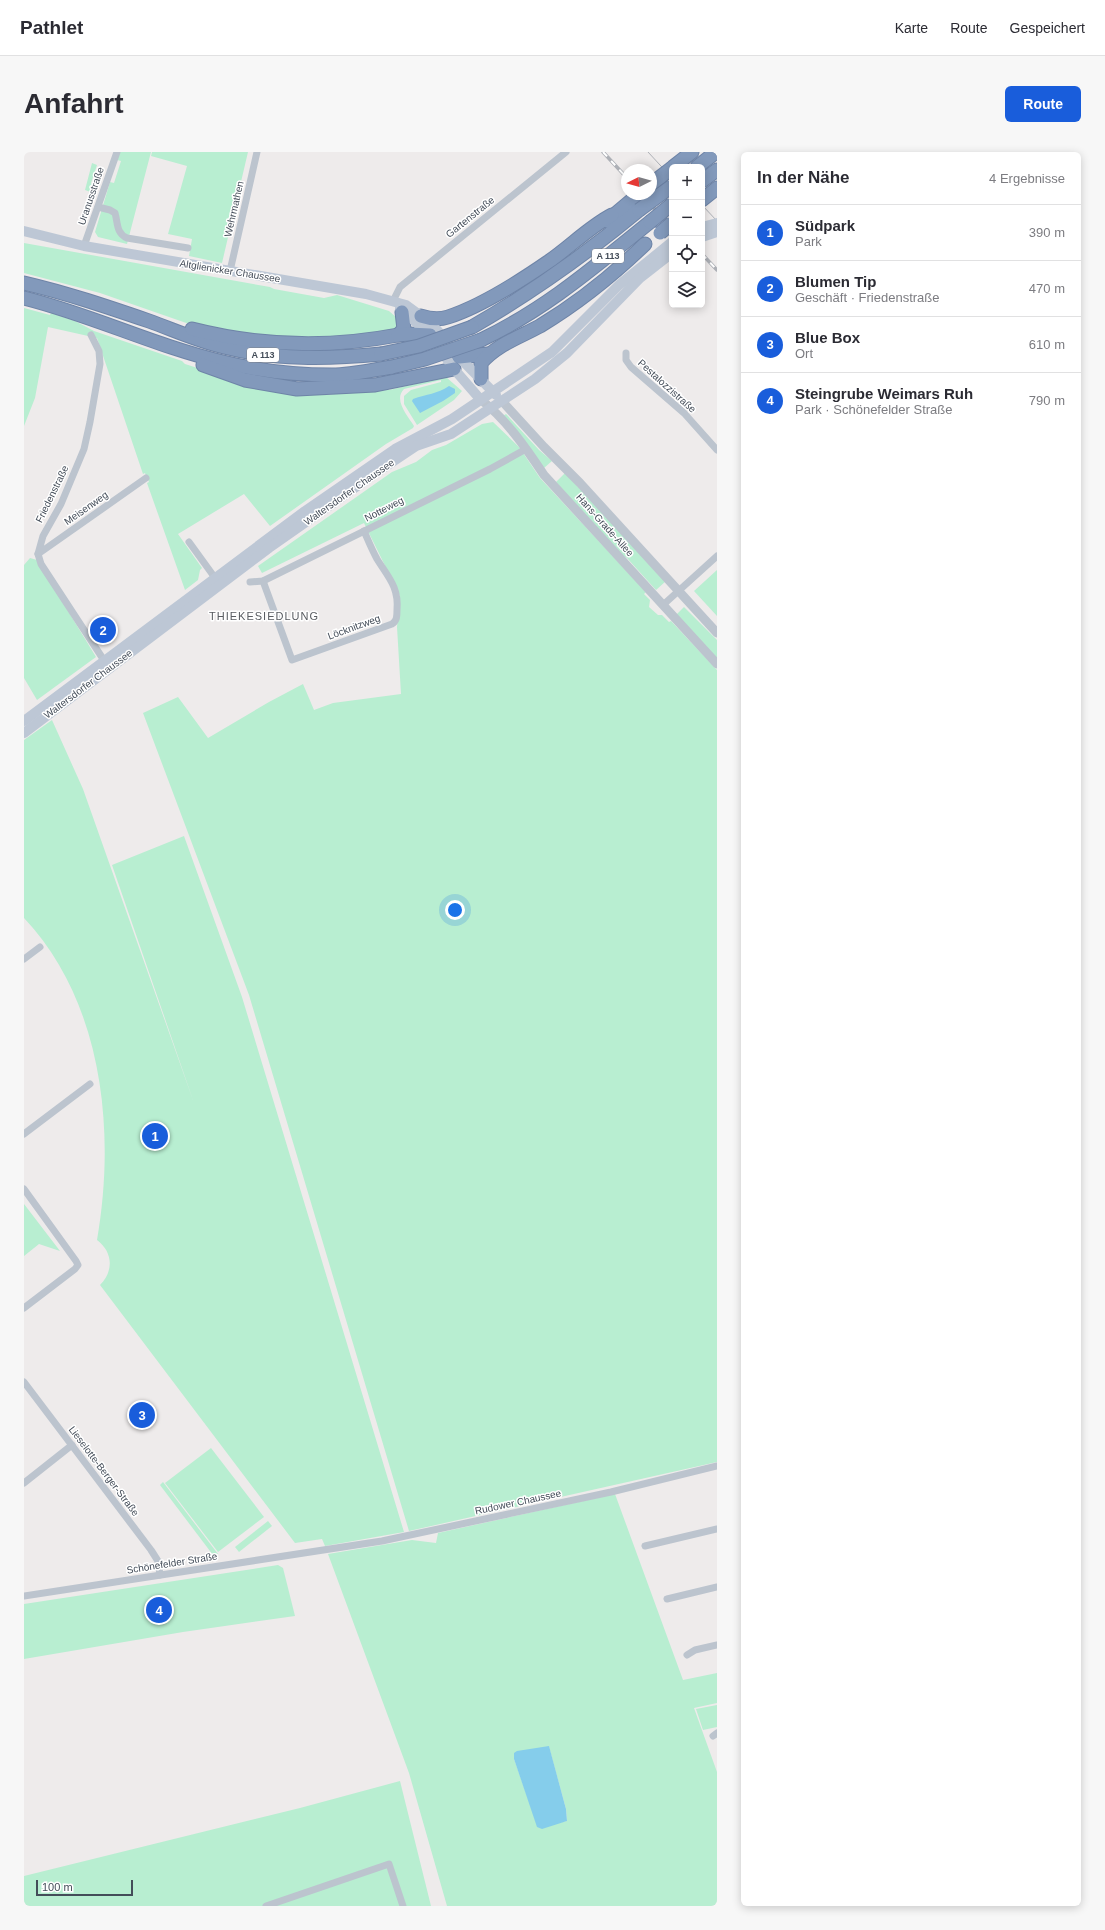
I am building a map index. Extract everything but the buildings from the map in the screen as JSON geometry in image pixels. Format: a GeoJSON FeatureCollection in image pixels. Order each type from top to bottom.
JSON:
{"type":"FeatureCollection","features":[{"type":"Feature","properties":{"kind":"highway"},"geometry":{"type":"LineString","coordinates":[[677,164],[692,152]]}},
{"type":"Feature","properties":{"kind":"highway"},"geometry":{"type":"LineString","coordinates":[[701,164],[716,152]]}},
{"type":"Feature","properties":{"kind":"highway"},"geometry":{"type":"LineString","coordinates":[[657,179],[669,170]]}},
{"type":"Feature","properties":{"kind":"highway"},"geometry":{"type":"LineString","coordinates":[[705,179],[717,170]]}},
{"type":"Feature","properties":{"kind":"highway","name":"A 113"},"geometry":{"type":"LineString","coordinates":[[24,283],[73,296],[200,340],[265,355],[330,358],[381,354],[419,346],[451,336],[490,317],[525,296],[560,272],[636,202],[669,187]]}},
{"type":"Feature","properties":{"kind":"highway"},"geometry":{"type":"LineString","coordinates":[[421,316],[434,319],[448,317],[486,300],[548,262],[602,220],[636,202]]}},
{"type":"Feature","properties":{"kind":"highway","name":"A 113"},"geometry":{"type":"LineString","coordinates":[[24,298],[69,310],[186,351],[223,362],[290,373],[333,375],[392,367],[425,359],[474,343],[502,330],[534,312],[566,290],[669,206]]}},
{"type":"Feature","properties":{"kind":"highway"},"geometry":{"type":"LineString","coordinates":[[560,272],[566,260],[612,215]]}},
{"type":"Feature","properties":{"kind":"highway"},"geometry":{"type":"LineString","coordinates":[[566,290],[578,285],[645,244],[669,226]]}},
{"type":"Feature","properties":{"kind":"highway"},"geometry":{"type":"LineString","coordinates":[[186,351],[197,362],[245,380],[297,389],[375,385],[424,375],[488,354],[540,325],[617,271],[645,244]]}},
{"type":"Feature","properties":{"kind":"highway"},"geometry":{"type":"LineString","coordinates":[[397,306],[404,329],[398,335]]}},
{"type":"Feature","properties":{"kind":"highway"},"geometry":{"type":"LineString","coordinates":[[150,322],[162,321],[218,336],[312,344],[344,343],[408,334],[438,337],[448,317]]}},
{"type":"Feature","properties":{"kind":"highway"},"geometry":{"type":"LineString","coordinates":[[481,379],[481,362],[488,354]]}},
{"type":"Feature","properties":{"kind":"highway"},"geometry":{"type":"LineString","coordinates":[[424,375],[431,372],[444,356]]}},
{"type":"Feature","properties":{"kind":"main road"},"geometry":{"type":"LineString","coordinates":[[705,226],[717,223]]}},
{"type":"Feature","properties":{"kind":"main road","name":"Altglienicker Chaussee"},"geometry":{"type":"LineString","coordinates":[[24,231],[84,246],[366,294],[397,306],[438,337],[444,356]]}},
{"type":"Feature","properties":{"kind":"main road"},"geometry":{"type":"LineString","coordinates":[[705,235],[717,232]]}},
{"type":"Feature","properties":{"kind":"main road","name":"Waltersdorfer Chaussee"},"geometry":{"type":"LineString","coordinates":[[24,721],[107,664],[217,581],[305,511],[395,449],[452,419],[552,352],[619,285],[669,244]]}},
{"type":"Feature","properties":{"kind":"main road","name":"Waltersdorfer Chaussee"},"geometry":{"type":"LineString","coordinates":[[217,581],[416,446],[451,434],[535,379],[567,353],[640,278],[669,256]]}},
{"type":"Feature","properties":{"kind":"main road","name":"Altglienicker Chaussee"},"geometry":{"type":"LineString","coordinates":[[397,306],[406,305],[421,316],[457,363],[480,399]]}},
{"type":"Feature","properties":{"kind":"main road"},"geometry":{"type":"LineString","coordinates":[[438,337],[444,356],[457,363]]}},
{"type":"Feature","properties":{"kind":"main road","name":"Altglienicker Chaussee"},"geometry":{"type":"LineString","coordinates":[[457,363],[481,379],[502,401]]}},
{"type":"Feature","properties":{"kind":"main road","name":"Waltersdorfer Chaussee"},"geometry":{"type":"LineString","coordinates":[[24,733],[107,664]]}},
{"type":"Feature","properties":{"kind":"street","name":"Uranusstraße"},"geometry":{"type":"LineString","coordinates":[[84,246],[117,152]]}},
{"type":"Feature","properties":{"kind":"street","name":"Wehrmathen"},"geometry":{"type":"LineString","coordinates":[[230,271],[257,152]]}},
{"type":"Feature","properties":{"kind":"street","name":"Gartenstraße"},"geometry":{"type":"LineString","coordinates":[[397,306],[400,287],[566,152]]}},
{"type":"Feature","properties":{"kind":"street"},"geometry":{"type":"LineString","coordinates":[[98,207],[115,213],[118,230],[127,238],[188,248]]}},
{"type":"Feature","properties":{"kind":"street","name":"Friedenstraße"},"geometry":{"type":"LineString","coordinates":[[38,554],[43,536],[61,504],[84,449],[100,364],[99,351],[91,335]]}},
{"type":"Feature","properties":{"kind":"street","name":"Pestalozzistraße"},"geometry":{"type":"LineString","coordinates":[[626,353],[626,360],[631,367],[684,413],[717,450]]}},
{"type":"Feature","properties":{"kind":"street","name":"Hans-Grade-Allee"},"geometry":{"type":"LineString","coordinates":[[480,399],[491,408],[526,449],[544,475],[717,664]]}},
{"type":"Feature","properties":{"kind":"street","name":"Hans-Grade-Allee"},"geometry":{"type":"LineString","coordinates":[[502,401],[544,447],[580,483],[717,633]]}},
{"type":"Feature","properties":{"kind":"street","name":"Notteweg"},"geometry":{"type":"LineString","coordinates":[[250,582],[262,581],[490,469],[526,449]]}},
{"type":"Feature","properties":{"kind":"street","name":"Meisenweg"},"geometry":{"type":"LineString","coordinates":[[38,554],[146,478]]}},
{"type":"Feature","properties":{"kind":"street","name":"Löcknitzweg"},"geometry":{"type":"LineString","coordinates":[[262,581],[292,660],[395,622],[398,600],[397,592],[390,577],[377,559],[364,531]]}},
{"type":"Feature","properties":{"kind":"street"},"geometry":{"type":"LineString","coordinates":[[189,542],[217,581]]}},
{"type":"Feature","properties":{"kind":"street"},"geometry":{"type":"LineString","coordinates":[[38,554],[41,564],[107,664]]}},
{"type":"Feature","properties":{"kind":"street"},"geometry":{"type":"LineString","coordinates":[[663,605],[717,556]]}},
{"type":"Feature","properties":{"kind":"street"},"geometry":{"type":"LineString","coordinates":[[24,959],[40,947]]}},
{"type":"Feature","properties":{"kind":"street"},"geometry":{"type":"LineString","coordinates":[[24,1134],[90,1084]]}},
{"type":"Feature","properties":{"kind":"street"},"geometry":{"type":"LineString","coordinates":[[24,1189],[76,1260],[78,1265],[24,1308]]}},
{"type":"Feature","properties":{"kind":"street","name":"Lieselotte-Berger-Straße"},"geometry":{"type":"LineString","coordinates":[[24,1382],[152,1550],[158,1561],[160,1575]]}},
{"type":"Feature","properties":{"kind":"street"},"geometry":{"type":"LineString","coordinates":[[24,1395],[31,1390]]}},
{"type":"Feature","properties":{"kind":"street"},"geometry":{"type":"LineString","coordinates":[[24,1483],[72,1445]]}},
{"type":"Feature","properties":{"kind":"street","name":"Rudower Chaussee"},"geometry":{"type":"LineString","coordinates":[[323,1550],[408,1536],[613,1491],[717,1466]]}},
{"type":"Feature","properties":{"kind":"street"},"geometry":{"type":"LineString","coordinates":[[646,1546],[717,1529]]}},
{"type":"Feature","properties":{"kind":"street","name":"Schönefelder Straße"},"geometry":{"type":"LineString","coordinates":[[24,1596],[323,1550]]}},
{"type":"Feature","properties":{"kind":"street"},"geometry":{"type":"LineString","coordinates":[[666,1599],[717,1587]]}},
{"type":"Feature","properties":{"kind":"street"},"geometry":{"type":"LineString","coordinates":[[687,1655],[695,1650],[717,1646]]}},
{"type":"Feature","properties":{"kind":"street"},"geometry":{"type":"LineString","coordinates":[[266,1906],[389,1864],[403,1906]]}},
{"type":"Feature","properties":{"kind":"green space"},"geometry":{"type":"Polygon","coordinates":[[[119,152],[151,152],[127,244],[98,237],[95,232],[110,182],[114,183],[121,161],[117,160],[119,152]]]}},
{"type":"Feature","properties":{"kind":"green space"},"geometry":{"type":"Polygon","coordinates":[[[152,152],[248,152],[222,263],[189,256],[192,239],[168,234],[187,166],[151,156],[152,152]]]}},
{"type":"Feature","properties":{"kind":"green space"},"geometry":{"type":"Polygon","coordinates":[[[92,163],[97,165],[91,183],[93,189],[97,190],[96,194],[85,190],[92,163]]]}},
{"type":"Feature","properties":{"kind":"green space"},"geometry":{"type":"Polygon","coordinates":[[[24,243],[324,298],[337,295],[389,311],[397,318],[397,331],[309,339],[235,333],[192,325],[100,293],[24,273],[24,243]]]}},
{"type":"Feature","properties":{"kind":"green space"},"geometry":{"type":"Polygon","coordinates":[[[24,308],[50,315],[51,313],[75,321],[94,331],[182,361],[185,364],[270,391],[326,395],[387,387],[389,390],[446,377],[462,391],[454,400],[417,425],[404,404],[404,396],[411,390],[441,382],[441,380],[404,389],[401,393],[401,403],[405,413],[414,426],[413,428],[386,444],[270,526],[244,494],[178,534],[202,568],[200,570],[198,580],[185,590],[147,483],[149,482],[145,473],[143,474],[97,338],[48,327],[35,398],[24,426],[24,308]]]}},
{"type":"Feature","properties":{"kind":"green space"},"geometry":{"type":"Polygon","coordinates":[[[506,414],[539,450],[552,461],[544,468],[503,416],[506,414]]]}},
{"type":"Feature","properties":{"kind":"green space"},"geometry":{"type":"Polygon","coordinates":[[[493,422],[519,447],[540,478],[646,592],[644,594],[650,600],[649,607],[658,615],[662,615],[669,622],[671,621],[717,670],[717,1462],[409,1531],[249,995],[143,713],[178,697],[208,738],[303,684],[314,710],[333,703],[401,694],[397,627],[400,596],[364,523],[262,573],[258,566],[392,472],[416,462],[432,450],[446,445],[482,424],[493,422]]]}},
{"type":"Feature","properties":{"kind":"green space"},"geometry":{"type":"Polygon","coordinates":[[[565,473],[666,581],[656,590],[627,558],[620,554],[556,482],[565,473]]]}},
{"type":"Feature","properties":{"kind":"green space"},"geometry":{"type":"Polygon","coordinates":[[[30,558],[37,560],[96,657],[37,700],[24,678],[24,565],[30,558]]]}},
{"type":"Feature","properties":{"kind":"green space"},"geometry":{"type":"Polygon","coordinates":[[[717,570],[717,616],[694,591],[717,570]]]}},
{"type":"Feature","properties":{"kind":"green space"},"geometry":{"type":"Polygon","coordinates":[[[684,607],[717,640],[717,660],[676,615],[684,607]]]}},
{"type":"Feature","properties":{"kind":"green space"},"geometry":{"type":"Polygon","coordinates":[[[52,720],[83,789],[194,1103],[112,865],[184,836],[242,997],[404,1532],[325,1546],[322,1539],[295,1543],[100,1285],[108,1274],[110,1262],[106,1250],[97,1240],[103,1198],[105,1156],[103,1112],[97,1070],[87,1028],[71,988],[51,951],[24,918],[24,740],[52,720]]]}},
{"type":"Feature","properties":{"kind":"green space"},"geometry":{"type":"Polygon","coordinates":[[[24,1204],[60,1251],[39,1244],[24,1256],[24,1204]]]}},
{"type":"Feature","properties":{"kind":"green space"},"geometry":{"type":"Polygon","coordinates":[[[211,1448],[264,1517],[218,1552],[165,1483],[211,1448]]]}},
{"type":"Feature","properties":{"kind":"green space"},"geometry":{"type":"Polygon","coordinates":[[[163,1482],[218,1554],[213,1555],[160,1485],[163,1482]]]}},
{"type":"Feature","properties":{"kind":"green space"},"geometry":{"type":"Polygon","coordinates":[[[615,1494],[683,1680],[717,1673],[717,1703],[694,1708],[717,1772],[717,1906],[447,1906],[409,1773],[328,1554],[412,1540],[436,1543],[438,1533],[615,1494]],[[549,1747],[514,1754],[514,1759],[538,1827],[567,1821],[566,1809],[549,1747]]]}},
{"type":"Feature","properties":{"kind":"green space"},"geometry":{"type":"Polygon","coordinates":[[[268,1521],[272,1526],[239,1552],[235,1547],[268,1521]]]}},
{"type":"Feature","properties":{"kind":"green space"},"geometry":{"type":"Polygon","coordinates":[[[278,1565],[283,1568],[295,1616],[183,1632],[24,1659],[24,1604],[278,1565]]]}},
{"type":"Feature","properties":{"kind":"green space"},"geometry":{"type":"Polygon","coordinates":[[[717,1705],[717,1727],[703,1730],[696,1709],[717,1705]]]}},
{"type":"Feature","properties":{"kind":"green space"},"geometry":{"type":"Polygon","coordinates":[[[400,1781],[431,1906],[24,1906],[24,1876],[300,1808],[400,1781]]]}},
{"type":"Feature","properties":{"kind":"water"},"geometry":{"type":"Polygon","coordinates":[[[449,386],[455,389],[455,393],[420,413],[412,401],[413,399],[445,389],[449,386]]]}},
{"type":"Feature","properties":{"kind":"water"},"geometry":{"type":"Polygon","coordinates":[[[549,1746],[566,1809],[567,1821],[542,1829],[537,1827],[514,1759],[514,1753],[517,1751],[549,1746]]]}},
{"type":"Feature","properties":{"kind":"tram line"},"geometry":{"type":"LineString","coordinates":[[648,152],[669,175]]}},
{"type":"Feature","properties":{"kind":"tram line"},"geometry":{"type":"LineString","coordinates":[[705,208],[717,221]]}},
{"type":"Feature","properties":{"kind":"railway"},"geometry":{"type":"LineString","coordinates":[[603,152],[621,172]]}},
{"type":"Feature","properties":{"kind":"railway"},"geometry":{"type":"LineString","coordinates":[[646,200],[669,225]]}},
{"type":"Feature","properties":{"kind":"railway"},"geometry":{"type":"LineString","coordinates":[[705,257],[717,270]]}},
{"type":"Feature","properties":{"kind":"place","name":"Blumen Tip"},"geometry":{"type":"Point","coordinates":[103,630]}},
{"type":"Feature","properties":{"kind":"place","name":"Südpark"},"geometry":{"type":"Point","coordinates":[155,1136]}},
{"type":"Feature","properties":{"kind":"place","name":"Blue Box"},"geometry":{"type":"Point","coordinates":[142,1415]}},
{"type":"Feature","properties":{"kind":"place","name":"Steingrube Weimars Ruh"},"geometry":{"type":"Point","coordinates":[159,1610]}},
{"type":"Feature","properties":{"kind":"district","name":"THIEKESIEDLUNG"},"geometry":{"type":"Point","coordinates":[264,616]}}]}
